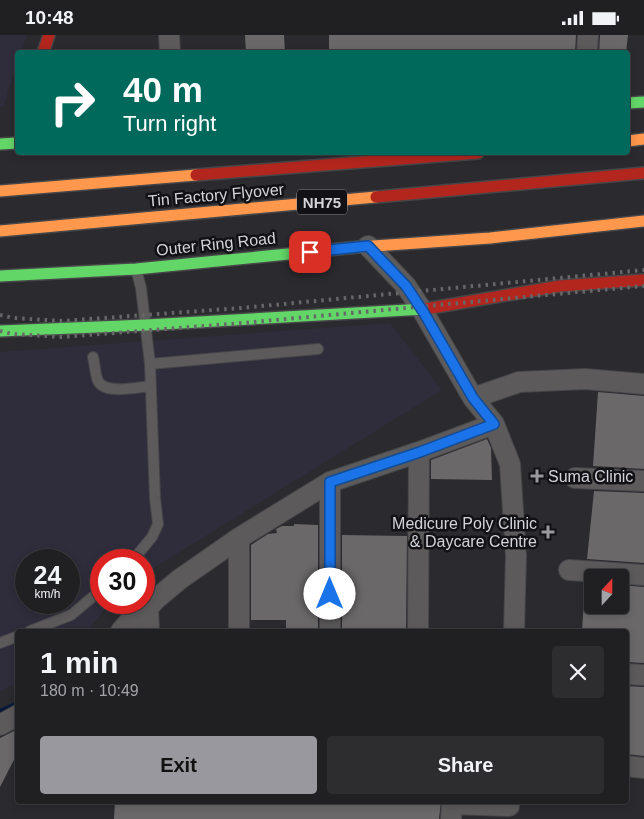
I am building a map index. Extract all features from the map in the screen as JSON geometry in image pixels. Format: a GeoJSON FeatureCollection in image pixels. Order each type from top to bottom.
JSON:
{"type":"FeatureCollection","features":[{"type":"Feature","properties":{"kind":"main road"},"geometry":{"type":"LineString","coordinates":[[43,50],[49,35]]}},
{"type":"Feature","properties":{"kind":"main road"},"geometry":{"type":"LineString","coordinates":[[630,103],[644,102]]}},
{"type":"Feature","properties":{"kind":"main road"},"geometry":{"type":"LineString","coordinates":[[630,141],[644,139]]}},
{"type":"Feature","properties":{"kind":"main road"},"geometry":{"type":"LineString","coordinates":[[0,144],[15,143]]}},
{"type":"Feature","properties":{"kind":"main road","name":"Tin Factory Flyover"},"geometry":{"type":"LineString","coordinates":[[0,191],[453,155]]}},
{"type":"Feature","properties":{"kind":"main road","name":"Tin Factory Flyover"},"geometry":{"type":"LineString","coordinates":[[0,231],[644,173]]}},
{"type":"Feature","properties":{"kind":"main road","name":"Outer Ring Road"},"geometry":{"type":"LineString","coordinates":[[0,276],[136,269],[368,246],[490,238],[644,221]]}},
{"type":"Feature","properties":{"kind":"main road"},"geometry":{"type":"LineString","coordinates":[[0,331],[146,325],[422,309],[560,286],[644,280]]}},
{"type":"Feature","properties":{"kind":"street"},"geometry":{"type":"LineString","coordinates":[[169,35],[170,50]]}},
{"type":"Feature","properties":{"kind":"street"},"geometry":{"type":"LineString","coordinates":[[587,50],[588,35]]}},
{"type":"Feature","properties":{"kind":"street"},"geometry":{"type":"LineString","coordinates":[[368,246],[406,286],[422,309],[473,398],[494,424],[510,464],[516,556],[514,629]]}},
{"type":"Feature","properties":{"kind":"street"},"geometry":{"type":"LineString","coordinates":[[473,398],[519,382],[585,379],[644,384]]}},
{"type":"Feature","properties":{"kind":"street"},"geometry":{"type":"LineString","coordinates":[[155,600],[180,579],[239,538],[330,482],[420,452],[494,424]]}},
{"type":"Feature","properties":{"kind":"street"},"geometry":{"type":"LineString","coordinates":[[418,629],[420,452]]}},
{"type":"Feature","properties":{"kind":"street"},"geometry":{"type":"LineString","coordinates":[[575,478],[644,481]]}},
{"type":"Feature","properties":{"kind":"street"},"geometry":{"type":"LineString","coordinates":[[330,482],[330,629]]}},
{"type":"Feature","properties":{"kind":"street"},"geometry":{"type":"LineString","coordinates":[[239,538],[239,629]]}},
{"type":"Feature","properties":{"kind":"street"},"geometry":{"type":"LineString","coordinates":[[569,570],[644,575]]}},
{"type":"Feature","properties":{"kind":"street"},"geometry":{"type":"LineString","coordinates":[[123,629],[141,614]]}},
{"type":"Feature","properties":{"kind":"street"},"geometry":{"type":"LineString","coordinates":[[148,614],[149,629]]}},
{"type":"Feature","properties":{"kind":"street"},"geometry":{"type":"LineString","coordinates":[[629,674],[644,675]]}},
{"type":"Feature","properties":{"kind":"street"},"geometry":{"type":"LineString","coordinates":[[0,725],[15,717]]}},
{"type":"Feature","properties":{"kind":"street"},"geometry":{"type":"LineString","coordinates":[[629,766],[644,768]]}},
{"type":"Feature","properties":{"kind":"street"},"geometry":{"type":"LineString","coordinates":[[451,819],[452,804],[509,809]]}},
{"type":"Feature","properties":{"kind":"lane"},"geometry":{"type":"LineString","coordinates":[[136,269],[146,325],[150,364],[158,524],[152,537],[142,549]]}},
{"type":"Feature","properties":{"kind":"lane"},"geometry":{"type":"LineString","coordinates":[[150,364],[318,349]]}},
{"type":"Feature","properties":{"kind":"lane"},"geometry":{"type":"LineString","coordinates":[[93,357],[98,381],[106,389],[151,386]]}},
{"type":"Feature","properties":{"kind":"lane"},"geometry":{"type":"LineString","coordinates":[[35,629],[71,615],[90,599]]}},
{"type":"Feature","properties":{"kind":"lane"},"geometry":{"type":"LineString","coordinates":[[0,643],[15,637]]}},
{"type":"Feature","properties":{"kind":"shaded area"},"geometry":{"type":"Polygon","coordinates":[[[0,35],[27,35],[22,50],[15,50],[15,70],[4,106],[0,106],[0,35]]]}},
{"type":"Feature","properties":{"kind":"shaded area"},"geometry":{"type":"Polygon","coordinates":[[[390,323],[442,390],[155,567],[155,549],[90,549],[90,614],[101,614],[90,629],[15,629],[15,684],[0,691],[0,352],[390,323]]]}},
{"type":"Feature","properties":{"kind":"building"},"geometry":{"type":"Polygon","coordinates":[[[245,35],[284,35],[285,50],[246,50],[245,35]]]}},
{"type":"Feature","properties":{"kind":"building"},"geometry":{"type":"Polygon","coordinates":[[[329,35],[576,35],[575,50],[329,50],[329,35]]]}},
{"type":"Feature","properties":{"kind":"building"},"geometry":{"type":"Polygon","coordinates":[[[600,35],[628,35],[626,50],[599,50],[600,35]]]}},
{"type":"Feature","properties":{"kind":"building"},"geometry":{"type":"Polygon","coordinates":[[[598,392],[644,396],[644,469],[593,466],[598,392]]]}},
{"type":"Feature","properties":{"kind":"building"},"geometry":{"type":"Polygon","coordinates":[[[487,439],[491,448],[492,480],[431,479],[431,460],[487,439]]]}},
{"type":"Feature","properties":{"kind":"building"},"geometry":{"type":"Polygon","coordinates":[[[594,491],[644,493],[644,563],[587,559],[594,491]]]}},
{"type":"Feature","properties":{"kind":"building"},"geometry":{"type":"Polygon","coordinates":[[[294,524],[318,525],[318,629],[286,629],[286,620],[251,620],[251,545],[268,534],[277,533],[276,529],[282,526],[294,526],[294,524]]]}},
{"type":"Feature","properties":{"kind":"building"},"geometry":{"type":"Polygon","coordinates":[[[342,535],[407,536],[406,629],[342,629],[342,535]]]}},
{"type":"Feature","properties":{"kind":"building"},"geometry":{"type":"Polygon","coordinates":[[[629,586],[644,587],[644,663],[629,662],[629,629],[582,629],[584,599],[584,614],[629,614],[629,586]]]}},
{"type":"Feature","properties":{"kind":"building"},"geometry":{"type":"Polygon","coordinates":[[[629,686],[644,687],[644,756],[629,754],[629,686]]]}},
{"type":"Feature","properties":{"kind":"building"},"geometry":{"type":"Polygon","coordinates":[[[15,730],[15,758],[0,787],[0,738],[15,730]]]}},
{"type":"Feature","properties":{"kind":"building"},"geometry":{"type":"Polygon","coordinates":[[[115,804],[441,804],[439,819],[114,819],[115,804]]]}},
{"type":"Feature","properties":{"kind":"waterway"},"geometry":{"type":"LineString","coordinates":[[0,712],[15,705]]}},
{"type":"Feature","properties":{"kind":"railway"},"geometry":{"type":"LineString","coordinates":[[0,315],[14,318],[62,321],[241,308],[644,270]]}},
{"type":"Feature","properties":{"kind":"railway"},"geometry":{"type":"LineString","coordinates":[[0,331],[12,334],[62,337],[243,323],[644,286]]}},
{"type":"Feature","properties":{"kind":"traffic: fast"},"geometry":{"type":"LineString","coordinates":[[630,103],[644,102]]}},
{"type":"Feature","properties":{"kind":"traffic: fast"},"geometry":{"type":"LineString","coordinates":[[0,144],[15,143]]}},
{"type":"Feature","properties":{"kind":"traffic: fast"},"geometry":{"type":"LineString","coordinates":[[0,276],[136,269],[359,247]]}},
{"type":"Feature","properties":{"kind":"traffic: fast"},"geometry":{"type":"LineString","coordinates":[[0,331],[146,325],[425,309]]}},
{"type":"Feature","properties":{"kind":"traffic: slow"},"geometry":{"type":"LineString","coordinates":[[630,141],[644,139]]}},
{"type":"Feature","properties":{"kind":"traffic: slow"},"geometry":{"type":"LineString","coordinates":[[0,191],[196,175]]}},
{"type":"Feature","properties":{"kind":"traffic: slow"},"geometry":{"type":"LineString","coordinates":[[0,231],[376,197]]}},
{"type":"Feature","properties":{"kind":"traffic: slow"},"geometry":{"type":"LineString","coordinates":[[359,247],[490,238],[644,221]]}},
{"type":"Feature","properties":{"kind":"traffic: jam"},"geometry":{"type":"LineString","coordinates":[[44,50],[49,35]]}},
{"type":"Feature","properties":{"kind":"traffic: jam"},"geometry":{"type":"LineString","coordinates":[[196,175],[452,155]]}},
{"type":"Feature","properties":{"kind":"traffic: jam"},"geometry":{"type":"LineString","coordinates":[[376,197],[644,173]]}},
{"type":"Feature","properties":{"kind":"traffic: jam"},"geometry":{"type":"LineString","coordinates":[[425,309],[560,286],[644,280]]}},
{"type":"Feature","properties":{"kind":"place","name":"Suma Clinic"},"geometry":{"type":"Point","coordinates":[537,476]}},
{"type":"Feature","properties":{"kind":"place","name":"Medicure Poly Clinic & Daycare Centre"},"geometry":{"type":"Point","coordinates":[548,532]}},
{"type":"Feature","properties":{"kind":"route"},"geometry":{"type":"LineString","coordinates":[[310,252],[368,246],[406,286],[424,313],[473,398],[494,424],[420,452],[330,482],[330,594]]}}]}
